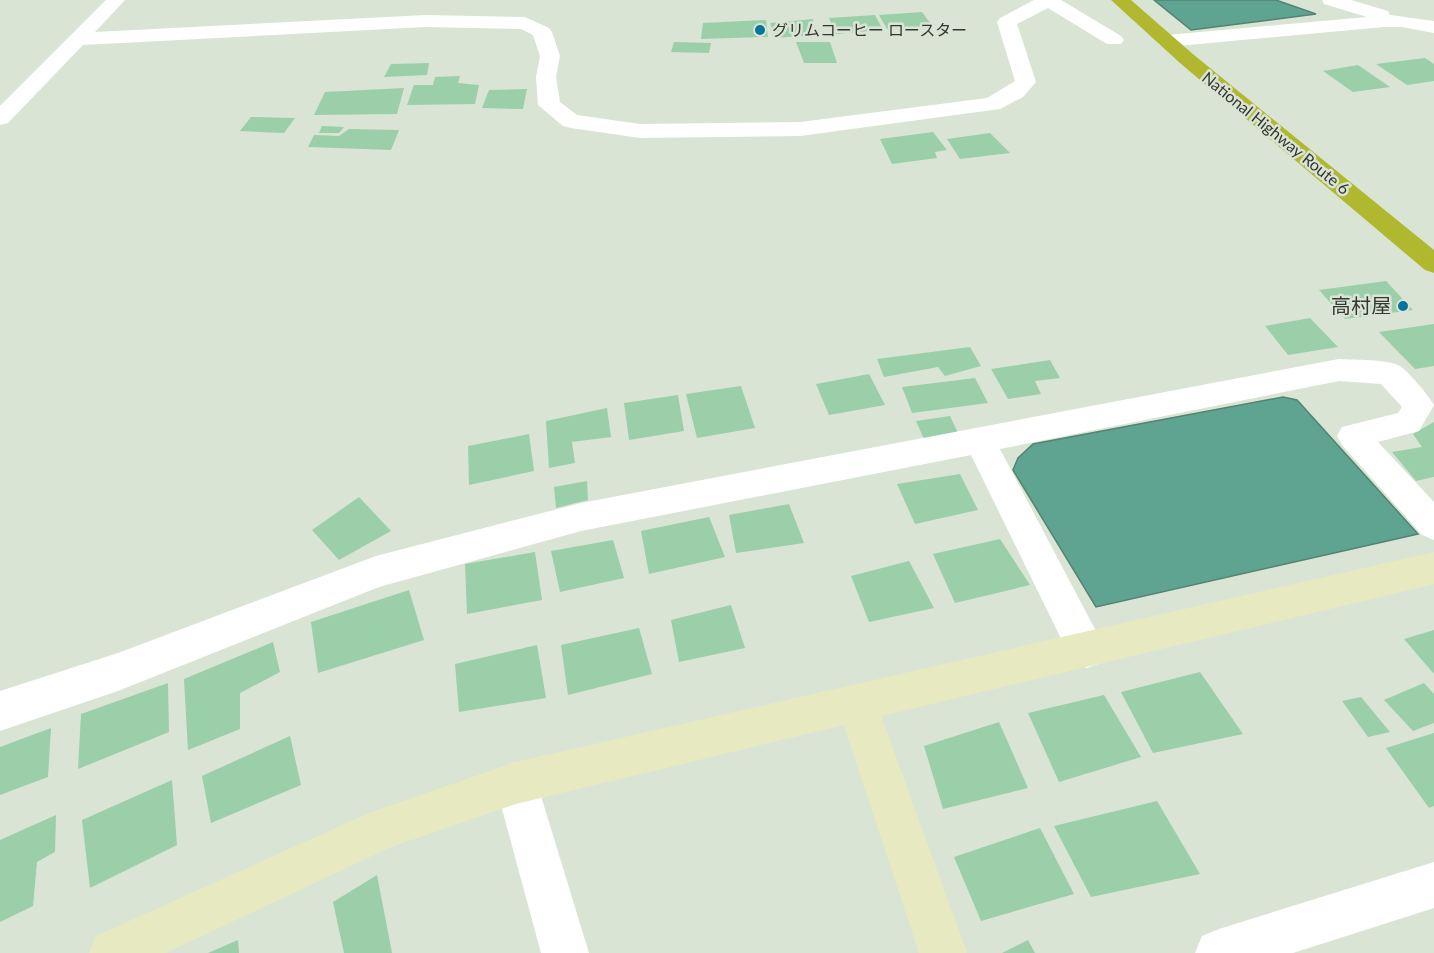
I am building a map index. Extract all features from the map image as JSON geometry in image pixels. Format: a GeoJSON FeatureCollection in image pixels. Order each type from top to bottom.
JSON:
{"type":"FeatureCollection","features":[{"type":"Feature","properties":{"kind":"highway","name":"National Highway Route 6"},"geometry":{"type":"LineString","coordinates":[[1119,0],[1434,264]]}},
{"type":"Feature","properties":{"kind":"street"},"geometry":{"type":"LineString","coordinates":[[0,118],[116,0]]}},
{"type":"Feature","properties":{"kind":"street"},"geometry":{"type":"LineString","coordinates":[[79,39],[426,21],[525,23],[542,32],[550,56],[546,77],[549,105],[571,121],[640,130],[800,129],[992,104],[1015,92],[1026,82],[1007,22],[1018,14],[1048,0],[1114,40]]}},
{"type":"Feature","properties":{"kind":"street"},"geometry":{"type":"LineString","coordinates":[[1331,0],[1402,21],[1434,27]]}},
{"type":"Feature","properties":{"kind":"street"},"geometry":{"type":"LineString","coordinates":[[1167,41],[1402,21]]}},
{"type":"Feature","properties":{"kind":"street"},"geometry":{"type":"LineString","coordinates":[[0,711],[118,672],[376,572],[580,517],[1339,370],[1389,374],[1419,406],[1408,422],[1353,436],[1434,525]]}},
{"type":"Feature","properties":{"kind":"street"},"geometry":{"type":"LineString","coordinates":[[980,441],[1087,650]]}},
{"type":"Feature","properties":{"kind":"street"},"geometry":{"type":"LineString","coordinates":[[113,953],[384,828],[516,783],[857,705],[1434,568]]}},
{"type":"Feature","properties":{"kind":"street"},"geometry":{"type":"LineString","coordinates":[[857,705],[943,953]]}},
{"type":"Feature","properties":{"kind":"street"},"geometry":{"type":"LineString","coordinates":[[516,783],[565,953]]}},
{"type":"Feature","properties":{"kind":"street"},"geometry":{"type":"LineString","coordinates":[[1219,953],[1434,885]]}},
{"type":"Feature","properties":{"kind":"water"},"geometry":{"type":"Polygon","coordinates":[[[1154,0],[1276,0],[1316,14],[1191,30],[1154,0]]]}},
{"type":"Feature","properties":{"kind":"water"},"geometry":{"type":"Polygon","coordinates":[[[1283,397],[1297,400],[1418,534],[1096,607],[1013,470],[1018,458],[1033,444],[1283,397]]]}},
{"type":"Feature","properties":{"kind":"building"},"geometry":{"type":"Polygon","coordinates":[[[922,12],[933,27],[887,29],[879,15],[922,12]]]}},
{"type":"Feature","properties":{"kind":"building"},"geometry":{"type":"Polygon","coordinates":[[[875,15],[883,30],[835,34],[829,18],[875,15]]]}},
{"type":"Feature","properties":{"kind":"building"},"geometry":{"type":"Polygon","coordinates":[[[813,19],[816,35],[775,38],[770,23],[813,19]]]}},
{"type":"Feature","properties":{"kind":"building"},"geometry":{"type":"Polygon","coordinates":[[[766,20],[768,37],[701,39],[703,23],[766,20]]]}},
{"type":"Feature","properties":{"kind":"building"},"geometry":{"type":"Polygon","coordinates":[[[674,42],[711,43],[709,53],[671,52],[674,42]]]}},
{"type":"Feature","properties":{"kind":"building"},"geometry":{"type":"Polygon","coordinates":[[[796,42],[830,42],[837,63],[804,63],[796,42]]]}},
{"type":"Feature","properties":{"kind":"building"},"geometry":{"type":"Polygon","coordinates":[[[1425,58],[1434,64],[1434,81],[1407,85],[1376,64],[1425,58]]]}},
{"type":"Feature","properties":{"kind":"building"},"geometry":{"type":"Polygon","coordinates":[[[429,63],[427,75],[384,77],[391,64],[429,63]]]}},
{"type":"Feature","properties":{"kind":"building"},"geometry":{"type":"Polygon","coordinates":[[[1358,65],[1390,87],[1353,92],[1323,71],[1358,65]]]}},
{"type":"Feature","properties":{"kind":"building"},"geometry":{"type":"Polygon","coordinates":[[[460,76],[458,83],[479,85],[475,104],[407,105],[414,85],[433,85],[435,77],[460,76]]]}},
{"type":"Feature","properties":{"kind":"building"},"geometry":{"type":"Polygon","coordinates":[[[404,88],[397,114],[314,115],[325,92],[404,88]]]}},
{"type":"Feature","properties":{"kind":"building"},"geometry":{"type":"Polygon","coordinates":[[[527,89],[523,109],[482,108],[489,90],[527,89]]]}},
{"type":"Feature","properties":{"kind":"building"},"geometry":{"type":"Polygon","coordinates":[[[251,117],[295,118],[284,133],[240,131],[251,117]]]}},
{"type":"Feature","properties":{"kind":"building"},"geometry":{"type":"Polygon","coordinates":[[[322,126],[344,127],[339,133],[319,133],[322,126]]]}},
{"type":"Feature","properties":{"kind":"building"},"geometry":{"type":"Polygon","coordinates":[[[349,129],[399,130],[391,150],[308,147],[314,135],[339,136],[349,129]]]}},
{"type":"Feature","properties":{"kind":"building"},"geometry":{"type":"Polygon","coordinates":[[[933,132],[947,150],[935,152],[937,158],[892,164],[880,139],[933,132]]]}},
{"type":"Feature","properties":{"kind":"building"},"geometry":{"type":"Polygon","coordinates":[[[990,133],[1010,153],[960,159],[947,139],[990,133]]]}},
{"type":"Feature","properties":{"kind":"building"},"geometry":{"type":"Polygon","coordinates":[[[1386,281],[1413,310],[1345,319],[1319,290],[1386,281]]]}},
{"type":"Feature","properties":{"kind":"building"},"geometry":{"type":"Polygon","coordinates":[[[1310,318],[1338,347],[1288,355],[1265,326],[1310,318]]]}},
{"type":"Feature","properties":{"kind":"building"},"geometry":{"type":"Polygon","coordinates":[[[1434,324],[1434,366],[1415,369],[1379,332],[1434,324]]]}},
{"type":"Feature","properties":{"kind":"building"},"geometry":{"type":"Polygon","coordinates":[[[970,347],[981,366],[945,376],[938,367],[884,377],[877,359],[970,347]]]}},
{"type":"Feature","properties":{"kind":"building"},"geometry":{"type":"Polygon","coordinates":[[[1050,360],[1060,378],[1035,381],[1041,394],[1008,399],[991,369],[1050,360]]]}},
{"type":"Feature","properties":{"kind":"building"},"geometry":{"type":"Polygon","coordinates":[[[869,374],[885,405],[829,415],[816,384],[869,374]]]}},
{"type":"Feature","properties":{"kind":"building"},"geometry":{"type":"Polygon","coordinates":[[[975,378],[988,403],[912,413],[902,387],[975,378]]]}},
{"type":"Feature","properties":{"kind":"building"},"geometry":{"type":"Polygon","coordinates":[[[741,386],[755,428],[697,438],[686,394],[741,386]]]}},
{"type":"Feature","properties":{"kind":"building"},"geometry":{"type":"Polygon","coordinates":[[[678,395],[684,431],[629,440],[624,403],[678,395]]]}},
{"type":"Feature","properties":{"kind":"building"},"geometry":{"type":"Polygon","coordinates":[[[607,408],[611,437],[572,442],[575,463],[549,468],[546,421],[607,408]]]}},
{"type":"Feature","properties":{"kind":"building"},"geometry":{"type":"Polygon","coordinates":[[[950,416],[958,433],[924,439],[916,421],[950,416]]]}},
{"type":"Feature","properties":{"kind":"building"},"geometry":{"type":"Polygon","coordinates":[[[1434,422],[1434,477],[1416,481],[1392,452],[1422,447],[1413,434],[1434,422]]]}},
{"type":"Feature","properties":{"kind":"building"},"geometry":{"type":"Polygon","coordinates":[[[529,434],[534,471],[469,485],[468,446],[529,434]]]}},
{"type":"Feature","properties":{"kind":"building"},"geometry":{"type":"Polygon","coordinates":[[[960,474],[978,510],[915,524],[897,484],[960,474]]]}},
{"type":"Feature","properties":{"kind":"building"},"geometry":{"type":"Polygon","coordinates":[[[587,481],[588,500],[556,508],[554,487],[587,481]]]}},
{"type":"Feature","properties":{"kind":"building"},"geometry":{"type":"Polygon","coordinates":[[[359,497],[391,531],[339,560],[312,530],[359,497]]]}},
{"type":"Feature","properties":{"kind":"building"},"geometry":{"type":"Polygon","coordinates":[[[789,504],[804,543],[736,553],[729,515],[789,504]]]}},
{"type":"Feature","properties":{"kind":"building"},"geometry":{"type":"Polygon","coordinates":[[[709,517],[725,557],[649,574],[641,531],[709,517]]]}},
{"type":"Feature","properties":{"kind":"building"},"geometry":{"type":"Polygon","coordinates":[[[1000,539],[1030,585],[955,603],[933,554],[1000,539]]]}},
{"type":"Feature","properties":{"kind":"building"},"geometry":{"type":"Polygon","coordinates":[[[613,540],[624,578],[560,592],[551,551],[613,540]]]}},
{"type":"Feature","properties":{"kind":"building"},"geometry":{"type":"Polygon","coordinates":[[[535,552],[542,600],[467,614],[465,564],[535,552]]]}},
{"type":"Feature","properties":{"kind":"building"},"geometry":{"type":"Polygon","coordinates":[[[909,561],[934,608],[869,622],[851,576],[909,561]]]}},
{"type":"Feature","properties":{"kind":"building"},"geometry":{"type":"Polygon","coordinates":[[[409,590],[424,640],[318,673],[311,622],[409,590]]]}},
{"type":"Feature","properties":{"kind":"building"},"geometry":{"type":"Polygon","coordinates":[[[731,605],[745,648],[679,662],[671,620],[731,605]]]}},
{"type":"Feature","properties":{"kind":"building"},"geometry":{"type":"Polygon","coordinates":[[[639,628],[652,674],[568,695],[561,645],[639,628]]]}},
{"type":"Feature","properties":{"kind":"building"},"geometry":{"type":"Polygon","coordinates":[[[1434,630],[1434,674],[1404,639],[1434,630]]]}},
{"type":"Feature","properties":{"kind":"building"},"geometry":{"type":"Polygon","coordinates":[[[273,642],[280,672],[240,693],[240,729],[188,750],[184,679],[273,642]]]}},
{"type":"Feature","properties":{"kind":"building"},"geometry":{"type":"Polygon","coordinates":[[[537,645],[546,698],[459,712],[455,664],[537,645]]]}},
{"type":"Feature","properties":{"kind":"building"},"geometry":{"type":"Polygon","coordinates":[[[1200,672],[1243,734],[1153,753],[1121,692],[1200,672]]]}},
{"type":"Feature","properties":{"kind":"building"},"geometry":{"type":"Polygon","coordinates":[[[168,683],[169,732],[78,769],[81,714],[168,683]]]}},
{"type":"Feature","properties":{"kind":"building"},"geometry":{"type":"Polygon","coordinates":[[[1424,683],[1434,694],[1434,723],[1413,731],[1384,700],[1424,683]]]}},
{"type":"Feature","properties":{"kind":"building"},"geometry":{"type":"Polygon","coordinates":[[[1104,695],[1141,757],[1059,782],[1028,713],[1104,695]]]}},
{"type":"Feature","properties":{"kind":"building"},"geometry":{"type":"Polygon","coordinates":[[[1361,697],[1390,732],[1368,737],[1342,701],[1361,697]]]}},
{"type":"Feature","properties":{"kind":"building"},"geometry":{"type":"Polygon","coordinates":[[[999,722],[1028,788],[943,809],[924,746],[999,722]]]}},
{"type":"Feature","properties":{"kind":"building"},"geometry":{"type":"Polygon","coordinates":[[[51,728],[48,777],[0,795],[0,747],[51,728]]]}},
{"type":"Feature","properties":{"kind":"building"},"geometry":{"type":"Polygon","coordinates":[[[1434,733],[1434,806],[1429,808],[1386,748],[1434,733]]]}},
{"type":"Feature","properties":{"kind":"building"},"geometry":{"type":"Polygon","coordinates":[[[290,736],[301,785],[211,823],[202,776],[290,736]]]}},
{"type":"Feature","properties":{"kind":"building"},"geometry":{"type":"Polygon","coordinates":[[[172,780],[177,845],[90,888],[82,820],[172,780]]]}},
{"type":"Feature","properties":{"kind":"building"},"geometry":{"type":"Polygon","coordinates":[[[1157,801],[1200,874],[1091,897],[1054,826],[1157,801]]]}},
{"type":"Feature","properties":{"kind":"building"},"geometry":{"type":"Polygon","coordinates":[[[56,815],[55,852],[37,862],[33,906],[0,922],[0,840],[56,815]]]}},
{"type":"Feature","properties":{"kind":"building"},"geometry":{"type":"Polygon","coordinates":[[[1040,828],[1074,894],[981,921],[954,857],[1040,828]]]}},
{"type":"Feature","properties":{"kind":"building"},"geometry":{"type":"Polygon","coordinates":[[[377,875],[392,953],[344,953],[333,902],[377,875]]]}},
{"type":"Feature","properties":{"kind":"building"},"geometry":{"type":"Polygon","coordinates":[[[238,940],[239,953],[208,953],[238,940]]]}},
{"type":"Feature","properties":{"kind":"building"},"geometry":{"type":"Polygon","coordinates":[[[1028,940],[1035,953],[1002,953],[1028,940]]]}},
{"type":"Feature","properties":{"kind":"place","name":"グリムコーヒー ロースター"},"geometry":{"type":"Point","coordinates":[760,30]}},
{"type":"Feature","properties":{"kind":"place","name":"高村屋"},"geometry":{"type":"Point","coordinates":[1403,306]}}]}
